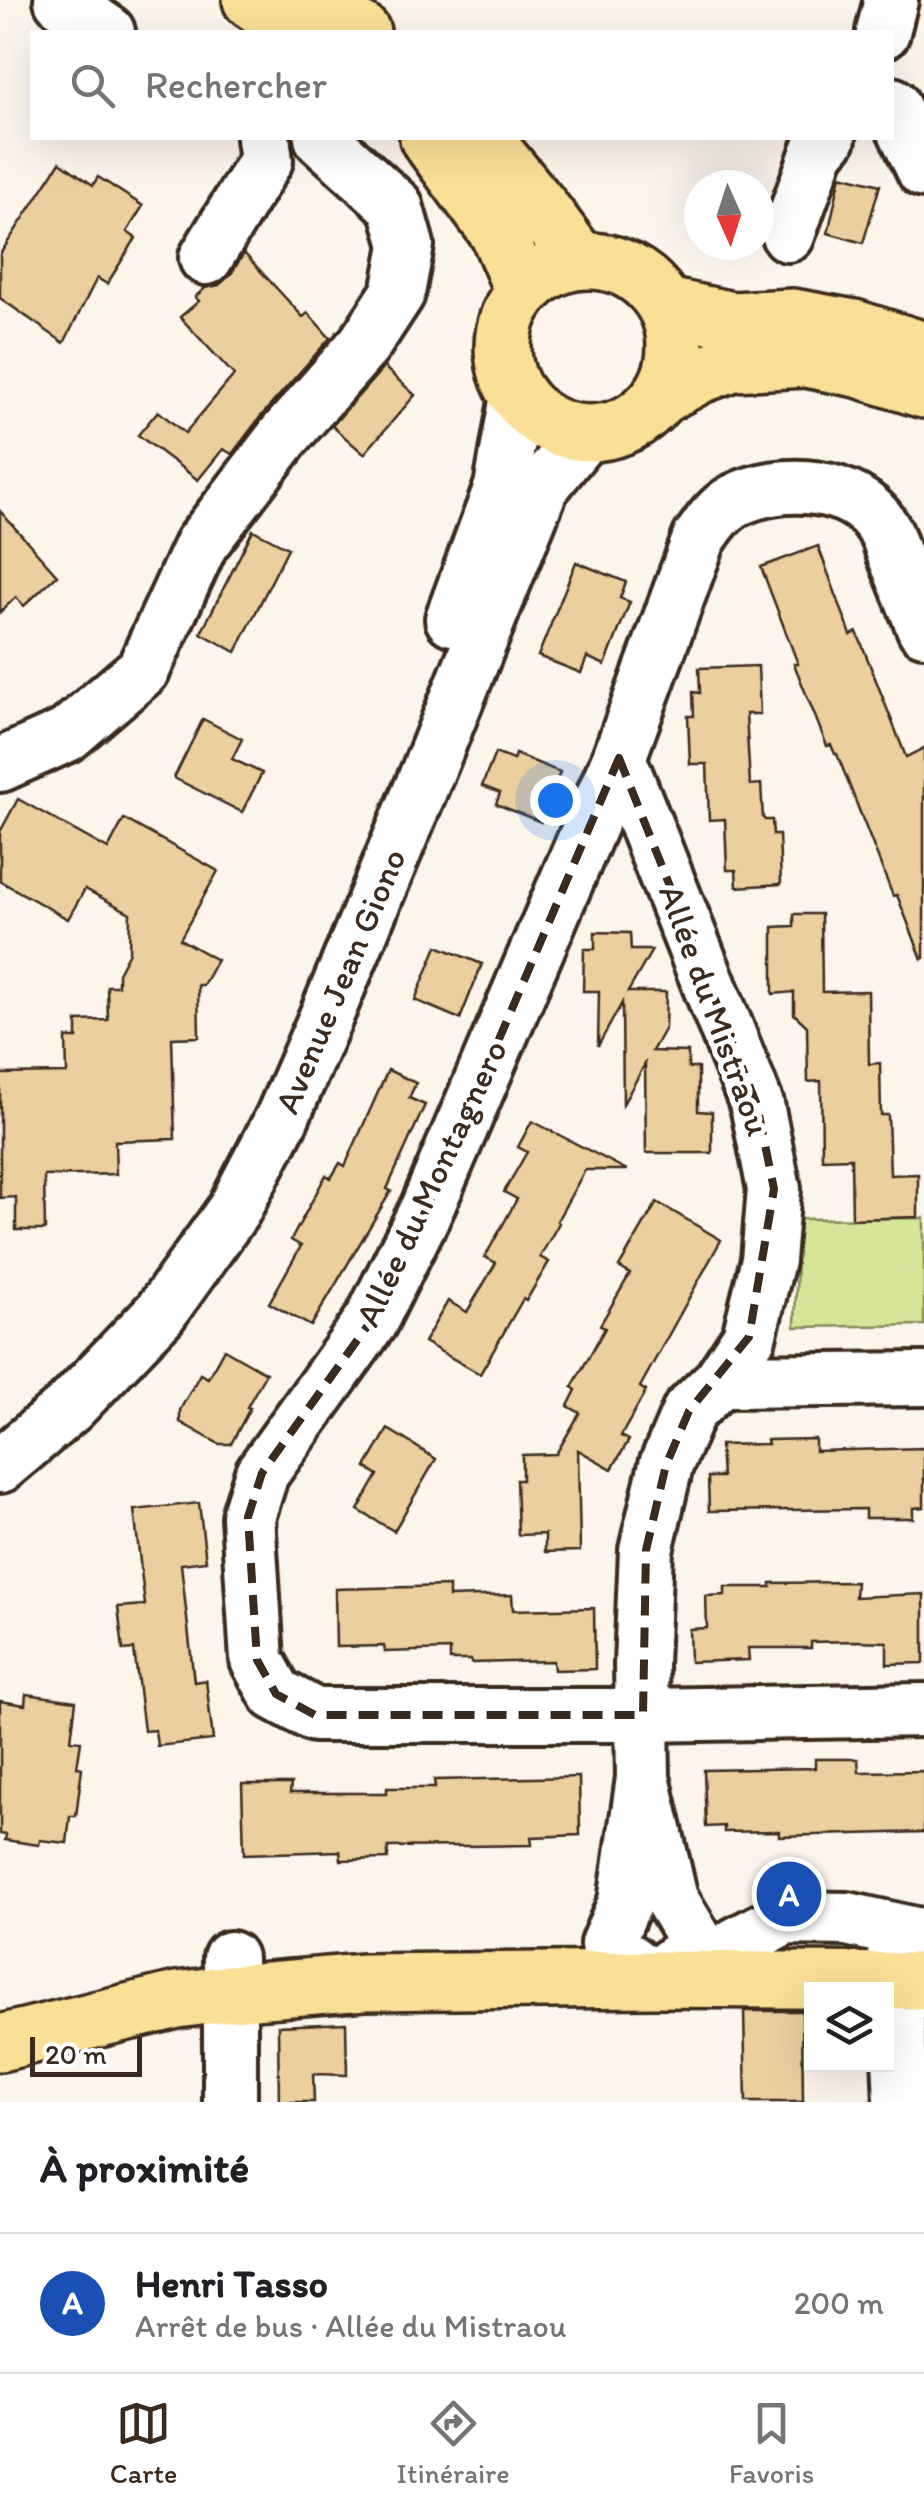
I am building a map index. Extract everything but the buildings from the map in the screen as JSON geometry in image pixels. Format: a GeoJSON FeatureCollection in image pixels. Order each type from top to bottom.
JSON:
{"type":"FeatureCollection","features":[{"type":"Feature","properties":{"kind":"main road"},"geometry":{"type":"LineString","coordinates":[[251,0],[295,30]]}},
{"type":"Feature","properties":{"kind":"main road"},"geometry":{"type":"LineString","coordinates":[[306,0],[358,30]]}},
{"type":"Feature","properties":{"kind":"main road"},"geometry":{"type":"LineString","coordinates":[[429,140],[498,233],[523,291]]}},
{"type":"Feature","properties":{"kind":"main road"},"geometry":{"type":"LineString","coordinates":[[485,140],[580,260]]}},
{"type":"Feature","properties":{"kind":"main road"},"geometry":{"type":"LineString","coordinates":[[661,396],[674,368],[676,336],[666,306],[644,280],[614,264],[580,260],[549,270],[523,291],[508,315],[502,342],[505,370],[517,396],[535,416],[558,429],[585,434],[614,430],[640,418],[661,396],[733,363],[806,359],[858,368],[924,390]]}},
{"type":"Feature","properties":{"kind":"main road"},"geometry":{"type":"LineString","coordinates":[[666,306],[732,320],[793,317],[854,328],[924,350]]}},
{"type":"Feature","properties":{"kind":"main road"},"geometry":{"type":"LineString","coordinates":[[0,2043],[164,2003],[230,1976],[358,1948],[717,1944],[912,1957]]}},
{"type":"Feature","properties":{"kind":"main road"},"geometry":{"type":"LineString","coordinates":[[0,2006],[172,1965],[230,1976],[364,1982],[652,1979],[912,1957]]}},
{"type":"Feature","properties":{"kind":"street"},"geometry":{"type":"LineString","coordinates":[[61,0],[105,30]]}},
{"type":"Feature","properties":{"kind":"street"},"geometry":{"type":"LineString","coordinates":[[241,0],[248,30]]}},
{"type":"Feature","properties":{"kind":"street"},"geometry":{"type":"LineString","coordinates":[[884,30],[891,0]]}},
{"type":"Feature","properties":{"kind":"street"},"geometry":{"type":"LineString","coordinates":[[894,37],[924,38]]}},
{"type":"Feature","properties":{"kind":"street"},"geometry":{"type":"LineString","coordinates":[[894,108],[924,171]]}},
{"type":"Feature","properties":{"kind":"street"},"geometry":{"type":"LineString","coordinates":[[206,258],[266,160],[263,140]]}},
{"type":"Feature","properties":{"kind":"street"},"geometry":{"type":"LineString","coordinates":[[0,764],[68,735],[144,670],[200,544],[284,436],[364,346],[398,293],[407,245],[396,206],[323,140]]}},
{"type":"Feature","properties":{"kind":"street"},"geometry":{"type":"LineString","coordinates":[[788,235],[818,151],[827,140]]}},
{"type":"Feature","properties":{"kind":"street","name":"Avenue Jean Giono"},"geometry":{"type":"LineString","coordinates":[[0,1426],[46,1386],[134,1292],[210,1187],[246,1114],[403,748],[501,487],[517,396]]}},
{"type":"Feature","properties":{"kind":"street","name":"Avenue Jean Giono"},"geometry":{"type":"LineString","coordinates":[[0,1466],[70,1407],[160,1313],[234,1210],[282,1118],[328,1012],[542,488],[585,434]]}},
{"type":"Feature","properties":{"kind":"street","name":"Allée du Montagnero"},"geometry":{"type":"LineString","coordinates":[[924,629],[883,528],[862,505],[834,492],[810,486],[782,486],[736,500],[714,518],[698,539],[619,758],[411,1240],[371,1321],[262,1472],[248,1517],[257,1660],[276,1694],[315,1715],[924,1710]]}},
{"type":"Feature","properties":{"kind":"street","name":"Allée du Mistraou"},"geometry":{"type":"LineString","coordinates":[[607,1944],[625,1902],[643,1778],[641,1664],[646,1550],[666,1465],[689,1411],[720,1381],[749,1336],[768,1260],[774,1190],[757,1105],[619,758]]}},
{"type":"Feature","properties":{"kind":"street"},"geometry":{"type":"LineString","coordinates":[[720,1381],[924,1379]]}},
{"type":"Feature","properties":{"kind":"street","name":"Allée du Mistraou"},"geometry":{"type":"LineString","coordinates":[[643,1778],[671,1899],[717,1944]]}},
{"type":"Feature","properties":{"kind":"street"},"geometry":{"type":"LineString","coordinates":[[607,1944],[652,1979],[717,1944]]}},
{"type":"Feature","properties":{"kind":"street"},"geometry":{"type":"LineString","coordinates":[[901,2102],[912,1957]]}},
{"type":"Feature","properties":{"kind":"street"},"geometry":{"type":"LineString","coordinates":[[230,1976],[230,2102]]}},
{"type":"Feature","properties":{"kind":"highlighted area"},"geometry":{"type":"Polygon","coordinates":[[[619,758],[757,1105],[774,1189],[749,1337],[689,1411],[666,1465],[646,1550],[643,1715],[315,1715],[276,1694],[257,1660],[248,1517],[262,1473],[371,1321],[427,1208],[619,758]]]}},
{"type":"Feature","properties":{"kind":"green space"},"geometry":{"type":"Polygon","coordinates":[[[924,1218],[924,1325],[795,1327],[798,1219],[924,1218]]]}},
{"type":"Feature","properties":{"kind":"place","name":"Henri Tasso"},"geometry":{"type":"Point","coordinates":[789,1894]}}]}
